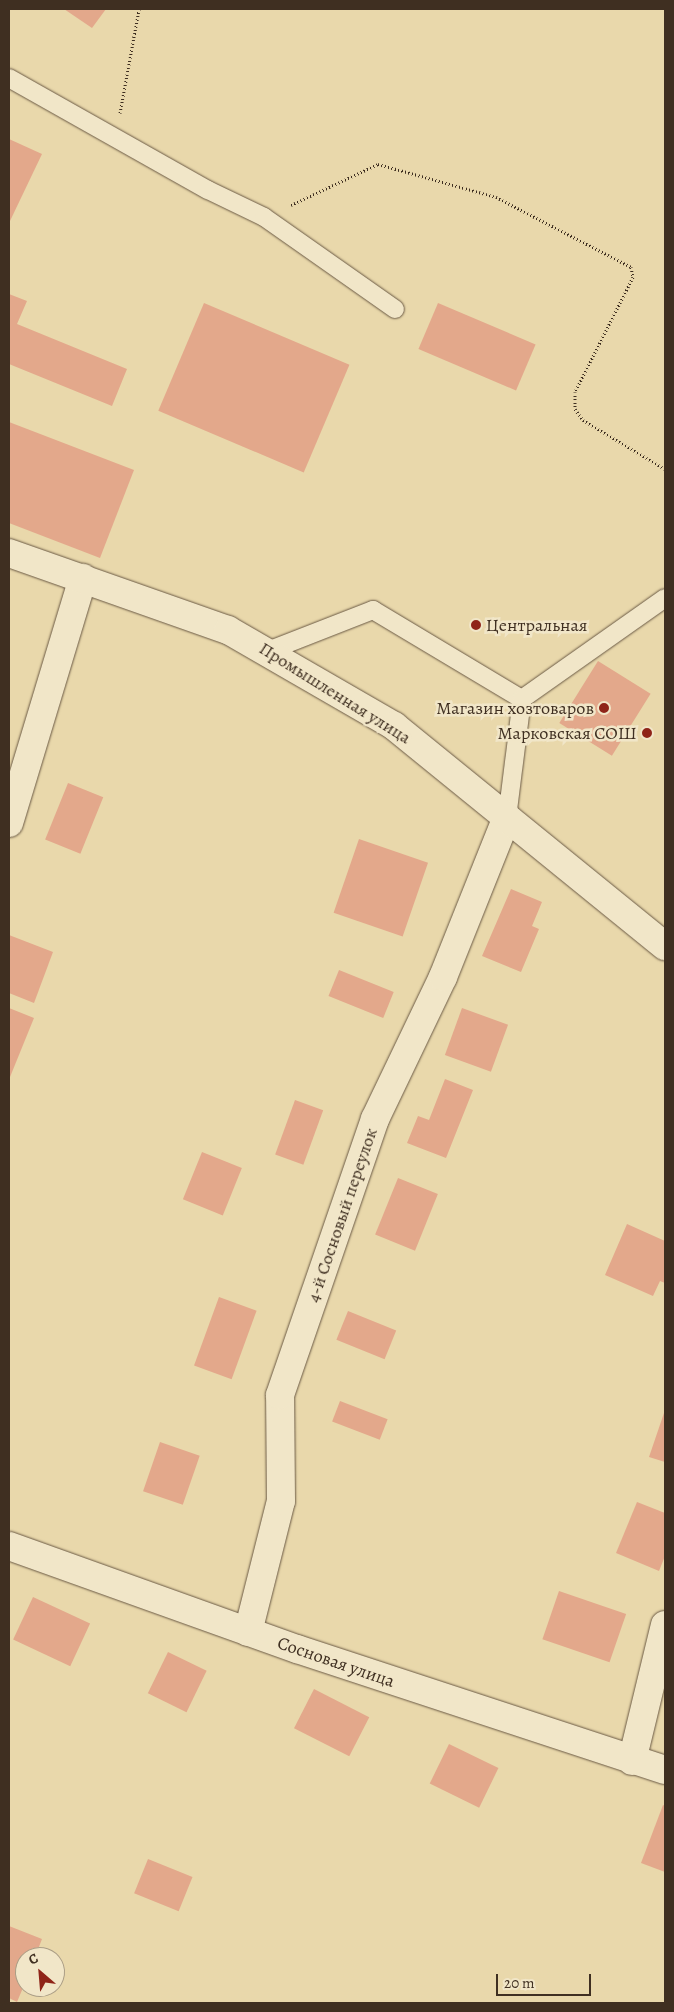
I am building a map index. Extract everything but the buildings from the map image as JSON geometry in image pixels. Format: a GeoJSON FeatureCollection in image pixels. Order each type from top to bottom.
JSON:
{"type":"FeatureCollection","features":[{"type":"Feature","properties":{"kind":"street","name":"Промышленная улица"},"geometry":{"type":"LineString","coordinates":[[9,553],[228,630],[268,651],[394,726],[665,946]]}},
{"type":"Feature","properties":{"kind":"street"},"geometry":{"type":"LineString","coordinates":[[9,823],[83,578]]}},
{"type":"Feature","properties":{"kind":"street","name":"4-й Сосновый переулок"},"geometry":{"type":"LineString","coordinates":[[248,1632],[281,1501],[280,1395],[375,1119],[443,978],[507,817]]}},
{"type":"Feature","properties":{"kind":"street","name":"Сосновая улица"},"geometry":{"type":"LineString","coordinates":[[9,1546],[248,1632],[632,1761],[665,1770]]}},
{"type":"Feature","properties":{"kind":"street"},"geometry":{"type":"LineString","coordinates":[[632,1761],[665,1625]]}},
{"type":"Feature","properties":{"kind":"lane"},"geometry":{"type":"LineString","coordinates":[[9,78],[208,190],[264,217],[395,309]]}},
{"type":"Feature","properties":{"kind":"lane"},"geometry":{"type":"LineString","coordinates":[[507,817],[522,699],[665,598]]}},
{"type":"Feature","properties":{"kind":"lane"},"geometry":{"type":"LineString","coordinates":[[268,651],[373,610],[522,699]]}},
{"type":"Feature","properties":{"kind":"path"},"geometry":{"type":"LineString","coordinates":[[115,138],[139,9]]}},
{"type":"Feature","properties":{"kind":"path"},"geometry":{"type":"LineString","coordinates":[[264,217],[378,164],[496,196],[631,267],[633,277],[575,392],[575,409],[583,420],[665,469]]}},
{"type":"Feature","properties":{"kind":"place","name":"Центральная"},"geometry":{"type":"Point","coordinates":[476,625]}},
{"type":"Feature","properties":{"kind":"place","name":"Магазин хозтоваров"},"geometry":{"type":"Point","coordinates":[604,708]}},
{"type":"Feature","properties":{"kind":"place","name":"Марковская СОШ"},"geometry":{"type":"Point","coordinates":[647,733]}}]}
